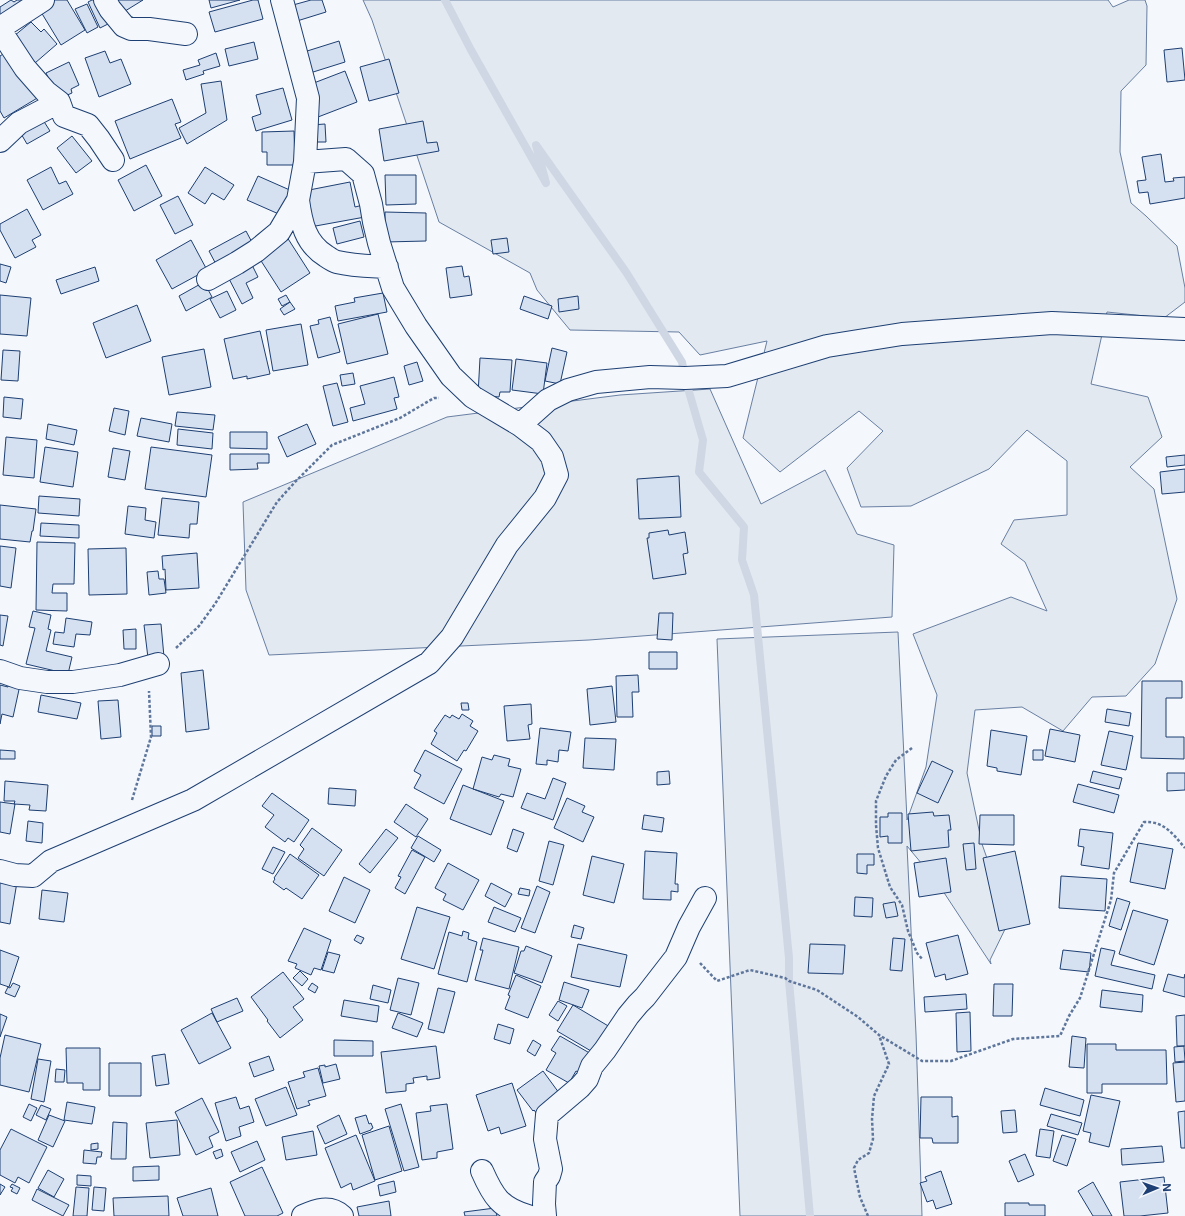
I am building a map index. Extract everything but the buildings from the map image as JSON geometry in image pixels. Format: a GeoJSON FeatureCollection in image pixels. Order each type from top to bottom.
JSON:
{"type":"FeatureCollection","features":[{"type":"Feature","properties":{"kind":"street"},"geometry":{"type":"LineString","coordinates":[[42,0],[0,29],[25,68],[46,92],[59,102],[64,116],[88,125],[100,139],[113,160]]}},
{"type":"Feature","properties":{"kind":"street"},"geometry":{"type":"LineString","coordinates":[[105,0],[110,9],[124,26],[131,29],[149,29],[186,34]]}},
{"type":"Feature","properties":{"kind":"street"},"geometry":{"type":"LineString","coordinates":[[282,0],[308,98],[305,162],[298,200],[300,216],[308,238],[318,251],[335,262],[386,267]]}},
{"type":"Feature","properties":{"kind":"street"},"geometry":{"type":"LineString","coordinates":[[0,140],[19,123],[59,102]]}},
{"type":"Feature","properties":{"kind":"street"},"geometry":{"type":"LineString","coordinates":[[0,871],[15,875],[33,876],[51,861],[193,800],[429,663],[452,637],[507,545],[546,498],[557,475],[552,457],[540,441],[520,425],[473,397],[451,376],[416,326],[393,288],[374,222],[363,174],[346,159],[305,162]]}},
{"type":"Feature","properties":{"kind":"street"},"geometry":{"type":"LineString","coordinates":[[208,279],[256,251],[279,232],[298,200]]}},
{"type":"Feature","properties":{"kind":"street"},"geometry":{"type":"LineString","coordinates":[[520,425],[548,400],[568,390],[596,382],[650,377],[685,378],[727,376],[826,346],[902,334],[1052,323],[1185,329]]}},
{"type":"Feature","properties":{"kind":"street"},"geometry":{"type":"LineString","coordinates":[[0,671],[20,678],[47,682],[73,682],[120,675],[158,664]]}},
{"type":"Feature","properties":{"kind":"street"},"geometry":{"type":"LineString","coordinates":[[545,1216],[545,1182],[551,1169],[545,1139],[546,1119],[548,1115],[587,1079],[592,1066],[605,1050],[628,1016],[676,957],[689,927],[705,898]]}},
{"type":"Feature","properties":{"kind":"street"},"geometry":{"type":"LineString","coordinates":[[482,1171],[486,1182],[499,1201],[507,1208],[528,1216]]}},
{"type":"Feature","properties":{"kind":"street"},"geometry":{"type":"LineString","coordinates":[[303,1216],[322,1209],[333,1210],[342,1216]]}},
{"type":"Feature","properties":{"kind":"path"},"geometry":{"type":"LineString","coordinates":[[123,830],[151,737],[150,671],[183,642],[215,604],[277,502],[332,445],[400,418],[434,398],[473,397]]}},
{"type":"Feature","properties":{"kind":"path"},"geometry":{"type":"LineString","coordinates":[[912,748],[896,760],[886,776],[876,801],[876,824],[878,848],[890,887],[902,905],[908,931],[918,953],[923,960]]}},
{"type":"Feature","properties":{"kind":"path"},"geometry":{"type":"LineString","coordinates":[[682,943],[717,981],[750,970],[785,978],[789,981],[817,990],[858,1017],[879,1035],[922,1061],[950,1061],[1013,1039],[1060,1036],[1069,1016],[1080,998],[1111,900],[1114,873],[1144,822],[1151,821],[1167,828],[1185,848]]}},
{"type":"Feature","properties":{"kind":"path"},"geometry":{"type":"LineString","coordinates":[[868,1216],[860,1197],[854,1168],[858,1160],[869,1153],[873,1139],[872,1119],[874,1096],[889,1064],[879,1035]]}},
{"type":"Feature","properties":{"kind":"shaded area"},"geometry":{"type":"Polygon","coordinates":[[[363,0],[1108,0],[1113,7],[1129,0],[1145,0],[1147,6],[1146,65],[1121,91],[1120,152],[1131,203],[1177,246],[1185,288],[1185,302],[1164,318],[1107,312],[1091,384],[1148,397],[1162,437],[1130,467],[1154,489],[1177,599],[1155,664],[1126,696],[1092,697],[1063,731],[1022,707],[975,710],[967,773],[982,844],[1009,921],[990,960],[991,964],[937,882],[907,846],[916,1034],[922,1216],[740,1216],[717,639],[898,632],[907,820],[926,767],[937,695],[913,634],[1011,597],[1047,611],[1025,562],[1001,544],[1014,520],[1067,515],[1067,461],[1027,430],[989,469],[911,506],[861,507],[847,468],[883,431],[859,411],[780,472],[743,438],[767,341],[700,355],[679,332],[570,330],[537,290],[530,273],[439,222],[372,20],[363,0]]]}},
{"type":"Feature","properties":{"kind":"shaded area"},"geometry":{"type":"Polygon","coordinates":[[[710,389],[761,504],[825,470],[857,534],[894,545],[892,617],[589,640],[269,655],[246,590],[243,502],[447,417],[620,395],[710,389]]]}},
{"type":"Feature","properties":{"kind":"waterway"},"geometry":{"type":"LineString","coordinates":[[445,0],[471,50],[546,183],[536,145],[626,272],[682,362],[685,378],[703,440],[699,472],[744,527],[742,560],[754,595],[789,958],[789,981],[810,1216]]}}]}
